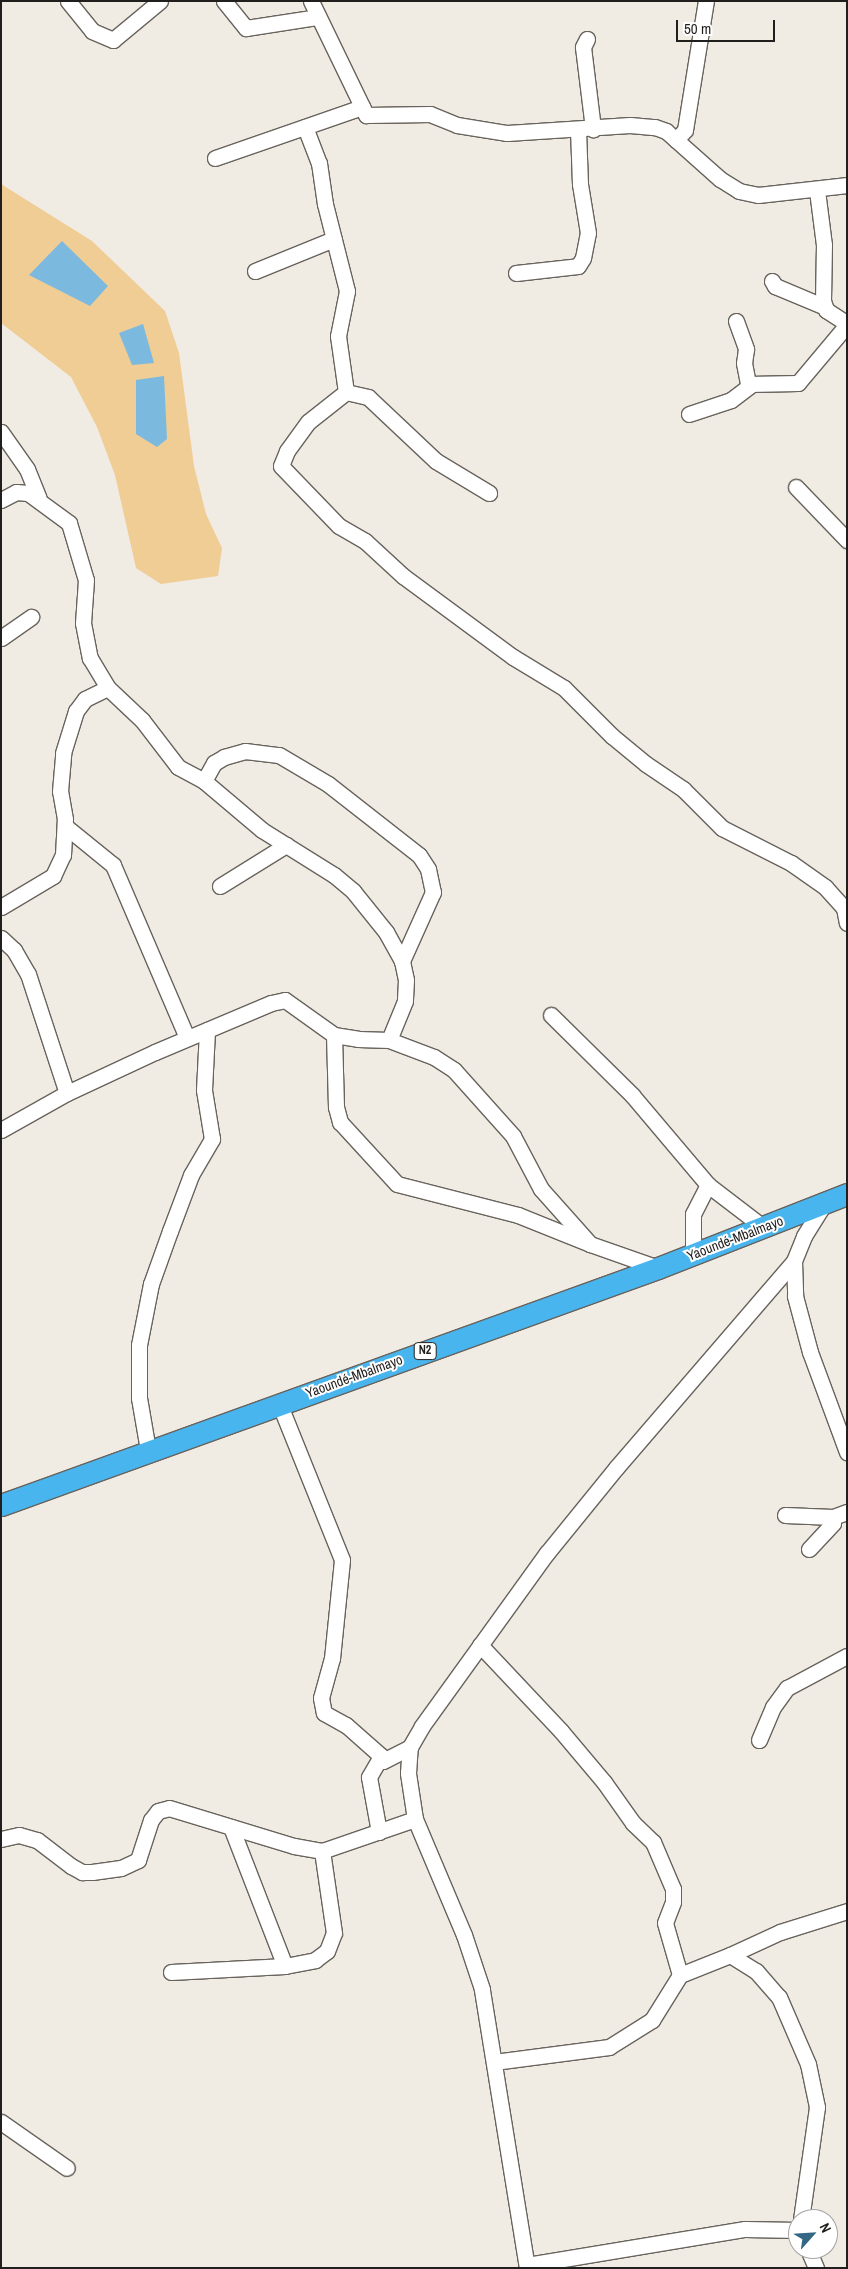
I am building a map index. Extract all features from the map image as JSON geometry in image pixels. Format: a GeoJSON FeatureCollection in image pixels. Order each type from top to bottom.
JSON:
{"type":"FeatureCollection","features":[{"type":"Feature","properties":{"kind":"highway","name":"Yaoundé-Mbalmayo"},"geometry":{"type":"LineString","coordinates":[[1,1505],[148,1450],[658,1268],[847,1194]]}},
{"type":"Feature","properties":{"kind":"street"},"geometry":{"type":"LineString","coordinates":[[68,1],[92,31],[113,40],[160,1]]}},
{"type":"Feature","properties":{"kind":"street"},"geometry":{"type":"LineString","coordinates":[[224,1],[246,28],[318,17]]}},
{"type":"Feature","properties":{"kind":"street"},"geometry":{"type":"LineString","coordinates":[[311,1],[366,115],[430,114],[457,125],[507,133],[586,130],[630,125],[655,127],[676,140],[720,179],[739,191],[758,194],[818,190],[847,185]]}},
{"type":"Feature","properties":{"kind":"street"},"geometry":{"type":"LineString","coordinates":[[676,140],[685,130],[706,1]]}},
{"type":"Feature","properties":{"kind":"street"},"geometry":{"type":"LineString","coordinates":[[516,272],[578,266],[584,258],[588,233],[580,184],[586,130],[582,47],[587,39]]}},
{"type":"Feature","properties":{"kind":"street"},"geometry":{"type":"LineString","coordinates":[[215,158],[362,107]]}},
{"type":"Feature","properties":{"kind":"street"},"geometry":{"type":"LineString","coordinates":[[305,127],[319,163],[334,239],[347,291],[338,336],[346,392]]}},
{"type":"Feature","properties":{"kind":"street"},"geometry":{"type":"LineString","coordinates":[[818,190],[824,245],[825,307]]}},
{"type":"Feature","properties":{"kind":"street"},"geometry":{"type":"LineString","coordinates":[[255,271],[334,239]]}},
{"type":"Feature","properties":{"kind":"street"},"geometry":{"type":"LineString","coordinates":[[736,321],[746,349],[744,363],[748,384],[798,383],[845,327],[845,322],[825,307],[774,286],[772,281]]}},
{"type":"Feature","properties":{"kind":"street"},"geometry":{"type":"LineString","coordinates":[[690,414],[731,400],[752,384]]}},
{"type":"Feature","properties":{"kind":"street"},"geometry":{"type":"LineString","coordinates":[[346,392],[368,397],[436,462],[459,478],[489,493]]}},
{"type":"Feature","properties":{"kind":"street"},"geometry":{"type":"LineString","coordinates":[[346,392],[308,422],[287,451],[281,466],[288,474],[339,526],[365,541],[403,576],[513,657],[564,688],[612,736],[646,764],[683,789],[722,828],[791,863],[825,887],[844,908],[847,923]]}},
{"type":"Feature","properties":{"kind":"street"},"geometry":{"type":"LineString","coordinates":[[1,432],[27,468],[39,498]]}},
{"type":"Feature","properties":{"kind":"street"},"geometry":{"type":"LineString","coordinates":[[796,488],[847,540]]}},
{"type":"Feature","properties":{"kind":"street"},"geometry":{"type":"LineString","coordinates":[[1,500],[16,492],[28,492],[39,498],[69,523],[86,580],[83,623],[90,658],[108,688],[142,720],[178,767],[204,781],[262,830],[353,891],[386,932],[402,961],[406,980],[405,1001],[389,1040]]}},
{"type":"Feature","properties":{"kind":"street"},"geometry":{"type":"LineString","coordinates":[[1,638],[31,618]]}},
{"type":"Feature","properties":{"kind":"street"},"geometry":{"type":"LineString","coordinates":[[1,907],[53,876],[63,855],[65,826],[60,791],[63,753],[70,726],[85,700],[108,688]]}},
{"type":"Feature","properties":{"kind":"street"},"geometry":{"type":"LineString","coordinates":[[204,781],[214,763],[224,757],[245,751],[279,755],[328,784],[419,856],[428,869],[432,892],[402,961]]}},
{"type":"Feature","properties":{"kind":"street"},"geometry":{"type":"LineString","coordinates":[[65,826],[113,865],[187,1038]]}},
{"type":"Feature","properties":{"kind":"street"},"geometry":{"type":"LineString","coordinates":[[220,886],[286,845]]}},
{"type":"Feature","properties":{"kind":"street"},"geometry":{"type":"LineString","coordinates":[[1,938],[14,950],[28,974],[67,1093]]}},
{"type":"Feature","properties":{"kind":"street"},"geometry":{"type":"LineString","coordinates":[[1,1130],[67,1093],[187,1038],[271,1002],[285,1000],[334,1034],[358,1039],[389,1040],[434,1057],[454,1070],[513,1136],[541,1189],[590,1244]]}},
{"type":"Feature","properties":{"kind":"street"},"geometry":{"type":"LineString","coordinates":[[551,1015],[632,1095],[708,1185],[763,1227]]}},
{"type":"Feature","properties":{"kind":"street"},"geometry":{"type":"LineString","coordinates":[[148,1450],[139,1398],[139,1345],[151,1284],[191,1176],[212,1139],[204,1090],[207,1030]]}},
{"type":"Feature","properties":{"kind":"street"},"geometry":{"type":"LineString","coordinates":[[334,1034],[336,1106],[340,1122],[397,1184],[518,1215],[590,1244],[658,1268]]}},
{"type":"Feature","properties":{"kind":"street"},"geometry":{"type":"LineString","coordinates":[[694,1254],[693,1214],[708,1185]]}},
{"type":"Feature","properties":{"kind":"street"},"geometry":{"type":"LineString","coordinates":[[788,2230],[745,2229],[527,2266],[482,1989],[464,1935],[415,1819],[408,1773],[410,1747],[422,1726],[547,1553],[616,1468],[794,1261],[804,1236],[824,1204]]}},
{"type":"Feature","properties":{"kind":"street"},"geometry":{"type":"LineString","coordinates":[[794,1261],[795,1296],[810,1352],[847,1452]]}},
{"type":"Feature","properties":{"kind":"street"},"geometry":{"type":"LineString","coordinates":[[279,1403],[342,1560],[332,1658],[321,1698],[324,1713],[346,1725],[381,1756],[383,1761],[410,1747]]}},
{"type":"Feature","properties":{"kind":"street"},"geometry":{"type":"LineString","coordinates":[[785,1515],[840,1515]]}},
{"type":"Feature","properties":{"kind":"street"},"geometry":{"type":"LineString","coordinates":[[809,1549],[840,1515]]}},
{"type":"Feature","properties":{"kind":"street"},"geometry":{"type":"LineString","coordinates":[[480,1645],[561,1731],[604,1782],[633,1823],[653,1842],[673,1889],[673,1902],[665,1923],[680,1975]]}},
{"type":"Feature","properties":{"kind":"street"},"geometry":{"type":"LineString","coordinates":[[759,1740],[773,1707],[787,1688],[847,1656]]}},
{"type":"Feature","properties":{"kind":"street"},"geometry":{"type":"LineString","coordinates":[[379,1832],[369,1777],[381,1756]]}},
{"type":"Feature","properties":{"kind":"street"},"geometry":{"type":"LineString","coordinates":[[1,1839],[19,1835],[37,1840],[71,1866],[82,1872],[92,1872],[121,1868],[138,1860],[151,1820],[158,1811],[169,1808],[230,1827],[322,1851],[415,1819]]}},
{"type":"Feature","properties":{"kind":"street"},"geometry":{"type":"LineString","coordinates":[[230,1827],[285,1966]]}},
{"type":"Feature","properties":{"kind":"street"},"geometry":{"type":"LineString","coordinates":[[171,1972],[285,1966],[315,1960],[327,1950],[334,1933],[322,1851]]}},
{"type":"Feature","properties":{"kind":"street"},"geometry":{"type":"LineString","coordinates":[[494,2062],[609,2046],[652,2020],[680,1975],[780,1932],[847,1912]]}},
{"type":"Feature","properties":{"kind":"street"},"geometry":{"type":"LineString","coordinates":[[730,1955],[756,1971],[779,1997],[808,2064],[817,2107],[803,2209]]}},
{"type":"Feature","properties":{"kind":"street"},"geometry":{"type":"LineString","coordinates":[[1,2122],[67,2168]]}},
{"type":"Feature","properties":{"kind":"shaded area"},"geometry":{"type":"Polygon","coordinates":[[[1,184],[92,241],[165,311],[179,353],[194,466],[206,514],[222,548],[218,576],[161,584],[136,568],[115,475],[97,427],[71,377],[1,323],[1,184]]]}},
{"type":"Feature","properties":{"kind":"water"},"geometry":{"type":"Polygon","coordinates":[[[62,241],[108,286],[90,306],[29,275],[62,241]]]}},
{"type":"Feature","properties":{"kind":"water"},"geometry":{"type":"Polygon","coordinates":[[[143,324],[154,363],[132,365],[119,333],[143,324]]]}},
{"type":"Feature","properties":{"kind":"water"},"geometry":{"type":"Polygon","coordinates":[[[164,376],[167,439],[157,447],[136,434],[136,380],[164,376]]]}}]}
